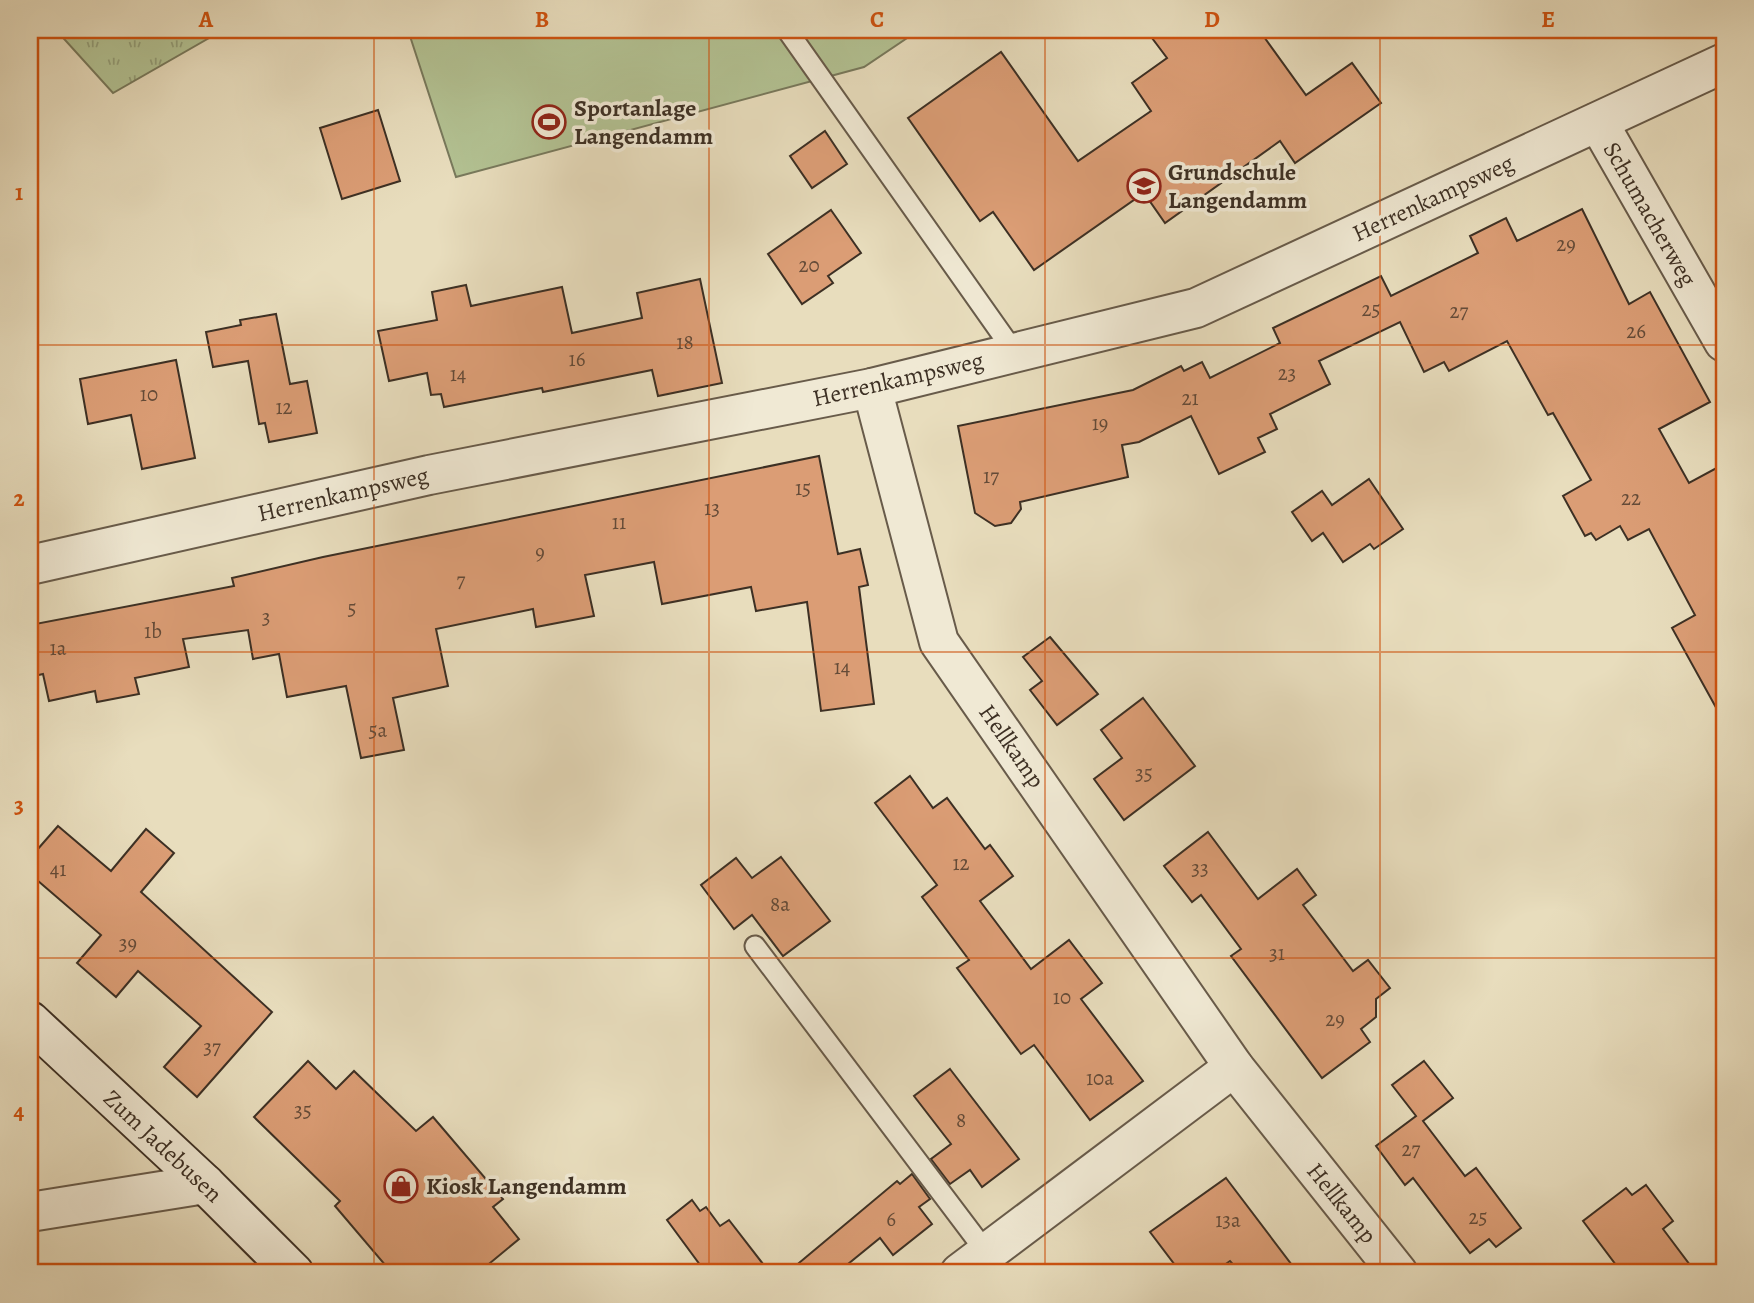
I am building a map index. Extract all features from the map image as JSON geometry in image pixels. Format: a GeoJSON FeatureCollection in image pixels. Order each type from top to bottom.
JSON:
{"type":"FeatureCollection","features":[{"type":"Feature","properties":{"kind":"street","name":"Herrenkampsweg"},"geometry":{"type":"LineString","coordinates":[[30,565],[429,475],[872,388],[1196,308],[1724,63]]}},
{"type":"Feature","properties":{"kind":"street","name":"Schumacherweg"},"geometry":{"type":"LineString","coordinates":[[1598,122],[1724,342]]}},
{"type":"Feature","properties":{"kind":"street","name":"Hellkamp"},"geometry":{"type":"LineString","coordinates":[[872,388],[939,642],[1234,1067],[1398,1273]]}},
{"type":"Feature","properties":{"kind":"street","name":"Zum Jadebusen"},"geometry":{"type":"LineString","coordinates":[[30,1021],[205,1184],[294,1273]]}},
{"type":"Feature","properties":{"kind":"street"},"geometry":{"type":"LineString","coordinates":[[969,1267],[1234,1067]]}},
{"type":"Feature","properties":{"kind":"street"},"geometry":{"type":"LineString","coordinates":[[30,1212],[205,1184]]}},
{"type":"Feature","properties":{"kind":"lane"},"geometry":{"type":"LineString","coordinates":[[787,30],[1015,353]]}},
{"type":"Feature","properties":{"kind":"lane"},"geometry":{"type":"LineString","coordinates":[[755,946],[969,1267]]}},
{"type":"Feature","properties":{"kind":"green space"},"geometry":{"type":"Polygon","coordinates":[[[56,30],[223,30],[113,93],[56,30]]]}},
{"type":"Feature","properties":{"kind":"green space","name":"Sportanlage Langendamm"},"geometry":{"type":"Polygon","coordinates":[[[408,30],[919,30],[864,67],[456,177],[408,30]]]}},
{"type":"Feature","properties":{"kind":"building"},"geometry":{"type":"Polygon","coordinates":[[[1146,30],[1259,30],[1306,95],[1352,63],[1381,103],[1295,163],[1280,141],[1165,223],[1144,193],[1034,270],[993,212],[980,221],[908,118],[1001,52],[1078,161],[1151,111],[1132,83],[1167,58],[1146,30]]]}},
{"type":"Feature","properties":{"kind":"building"},"geometry":{"type":"Polygon","coordinates":[[[378,110],[400,181],[342,199],[320,128],[378,110]]]}},
{"type":"Feature","properties":{"kind":"building"},"geometry":{"type":"Polygon","coordinates":[[[825,131],[847,164],[812,188],[790,156],[825,131]]]}},
{"type":"Feature","properties":{"kind":"building"},"geometry":{"type":"Polygon","coordinates":[[[1582,209],[1629,304],[1650,292],[1710,402],[1659,429],[1689,483],[1724,464],[1724,722],[1672,628],[1695,615],[1649,529],[1628,540],[1620,526],[1596,540],[1591,533],[1585,536],[1563,496],[1591,480],[1553,413],[1548,415],[1507,341],[1449,371],[1444,362],[1424,372],[1400,322],[1319,361],[1330,384],[1270,414],[1277,429],[1258,438],[1265,452],[1219,474],[1191,416],[1139,442],[1122,445],[1128,477],[1020,502],[1021,509],[1011,523],[995,526],[975,513],[958,426],[1133,390],[1181,366],[1184,371],[1202,362],[1210,378],[1280,343],[1273,328],[1381,276],[1391,296],[1478,253],[1470,236],[1506,218],[1517,241],[1582,209]]]}},
{"type":"Feature","properties":{"kind":"building"},"geometry":{"type":"Polygon","coordinates":[[[831,210],[861,253],[828,276],[833,283],[802,304],[768,254],[831,210]]]}},
{"type":"Feature","properties":{"kind":"building"},"geometry":{"type":"Polygon","coordinates":[[[700,279],[722,383],[658,396],[652,370],[543,392],[542,388],[444,407],[441,394],[431,395],[427,373],[389,381],[378,331],[437,320],[432,292],[466,285],[471,306],[562,287],[572,333],[642,318],[637,293],[700,279]]]}},
{"type":"Feature","properties":{"kind":"building"},"geometry":{"type":"Polygon","coordinates":[[[276,314],[290,384],[307,381],[317,433],[269,442],[265,423],[259,424],[248,361],[213,367],[206,332],[241,325],[240,320],[276,314]]]}},
{"type":"Feature","properties":{"kind":"building"},"geometry":{"type":"Polygon","coordinates":[[[176,360],[195,458],[142,469],[131,415],[88,424],[80,379],[176,360]]]}},
{"type":"Feature","properties":{"kind":"building"},"geometry":{"type":"Polygon","coordinates":[[[819,456],[838,554],[860,549],[868,585],[859,587],[874,704],[821,711],[807,602],[756,611],[751,587],[662,604],[654,562],[585,575],[594,616],[536,627],[533,609],[436,629],[448,686],[393,698],[404,750],[361,758],[346,686],[287,697],[279,654],[253,659],[248,630],[183,639],[189,667],[135,678],[139,694],[97,702],[95,691],[49,701],[43,674],[30,677],[30,625],[234,586],[232,578],[323,557],[819,456]]]}},
{"type":"Feature","properties":{"kind":"building"},"geometry":{"type":"Polygon","coordinates":[[[1369,479],[1403,529],[1374,549],[1370,544],[1343,562],[1323,533],[1312,541],[1292,512],[1322,491],[1332,505],[1369,479]]]}},
{"type":"Feature","properties":{"kind":"building"},"geometry":{"type":"Polygon","coordinates":[[[1050,637],[1098,694],[1057,725],[1030,690],[1042,681],[1023,657],[1050,637]]]}},
{"type":"Feature","properties":{"kind":"building"},"geometry":{"type":"Polygon","coordinates":[[[1143,698],[1195,766],[1124,820],[1094,779],[1122,758],[1101,730],[1143,698]]]}},
{"type":"Feature","properties":{"kind":"building"},"geometry":{"type":"Polygon","coordinates":[[[910,776],[933,808],[947,798],[985,849],[990,845],[1013,876],[980,901],[1031,969],[1069,940],[1102,983],[1081,999],[1143,1081],[1090,1120],[1034,1045],[1021,1054],[957,968],[969,960],[922,897],[937,885],[875,803],[910,776]]]}},
{"type":"Feature","properties":{"kind":"building"},"geometry":{"type":"Polygon","coordinates":[[[58,826],[111,871],[146,829],[174,853],[141,892],[272,1012],[197,1097],[164,1067],[201,1026],[138,971],[116,997],[77,963],[101,935],[30,874],[30,858],[58,826]]]}},
{"type":"Feature","properties":{"kind":"building"},"geometry":{"type":"Polygon","coordinates":[[[1208,832],[1258,899],[1297,869],[1316,895],[1303,905],[1353,971],[1368,960],[1390,988],[1376,999],[1376,1017],[1361,1029],[1370,1042],[1322,1078],[1231,956],[1241,949],[1201,895],[1192,902],[1164,866],[1208,832]]]}},
{"type":"Feature","properties":{"kind":"building"},"geometry":{"type":"Polygon","coordinates":[[[781,857],[830,921],[783,956],[752,915],[734,929],[701,885],[736,858],[752,878],[781,857]]]}},
{"type":"Feature","properties":{"kind":"building"},"geometry":{"type":"Polygon","coordinates":[[[308,1061],[336,1089],[354,1071],[416,1131],[433,1117],[503,1199],[493,1207],[519,1239],[478,1273],[392,1273],[335,1206],[340,1201],[254,1117],[308,1061]]]}},
{"type":"Feature","properties":{"kind":"building"},"geometry":{"type":"Polygon","coordinates":[[[1424,1061],[1453,1098],[1423,1121],[1465,1176],[1476,1168],[1521,1228],[1496,1247],[1489,1239],[1470,1253],[1413,1178],[1405,1185],[1376,1146],[1416,1116],[1392,1085],[1424,1061]]]}},
{"type":"Feature","properties":{"kind":"building"},"geometry":{"type":"Polygon","coordinates":[[[950,1069],[1019,1159],[982,1187],[970,1170],[950,1184],[931,1159],[951,1144],[914,1096],[950,1069]]]}},
{"type":"Feature","properties":{"kind":"building"},"geometry":{"type":"Polygon","coordinates":[[[912,1174],[930,1199],[919,1207],[932,1224],[893,1255],[880,1238],[837,1273],[787,1273],[897,1181],[900,1184],[912,1174]]]}},
{"type":"Feature","properties":{"kind":"building"},"geometry":{"type":"Polygon","coordinates":[[[1226,1178],[1298,1273],[1241,1273],[1230,1261],[1213,1273],[1181,1273],[1150,1232],[1226,1178]]]}},
{"type":"Feature","properties":{"kind":"building"},"geometry":{"type":"Polygon","coordinates":[[[1646,1185],[1673,1221],[1663,1229],[1696,1273],[1622,1273],[1583,1221],[1626,1188],[1632,1195],[1646,1185]]]}},
{"type":"Feature","properties":{"kind":"building"},"geometry":{"type":"Polygon","coordinates":[[[692,1200],[700,1211],[706,1207],[720,1226],[729,1220],[770,1273],[706,1273],[667,1220],[692,1200]]]}},
{"type":"Feature","properties":{"kind":"place","name":"Sportanlage Langendamm"},"geometry":{"type":"Point","coordinates":[549,122]}},
{"type":"Feature","properties":{"kind":"place","name":"Grundschule Langendamm"},"geometry":{"type":"Point","coordinates":[1144,186]}},
{"type":"Feature","properties":{"kind":"place","name":"Kiosk Langendamm"},"geometry":{"type":"Point","coordinates":[401,1186]}}]}
